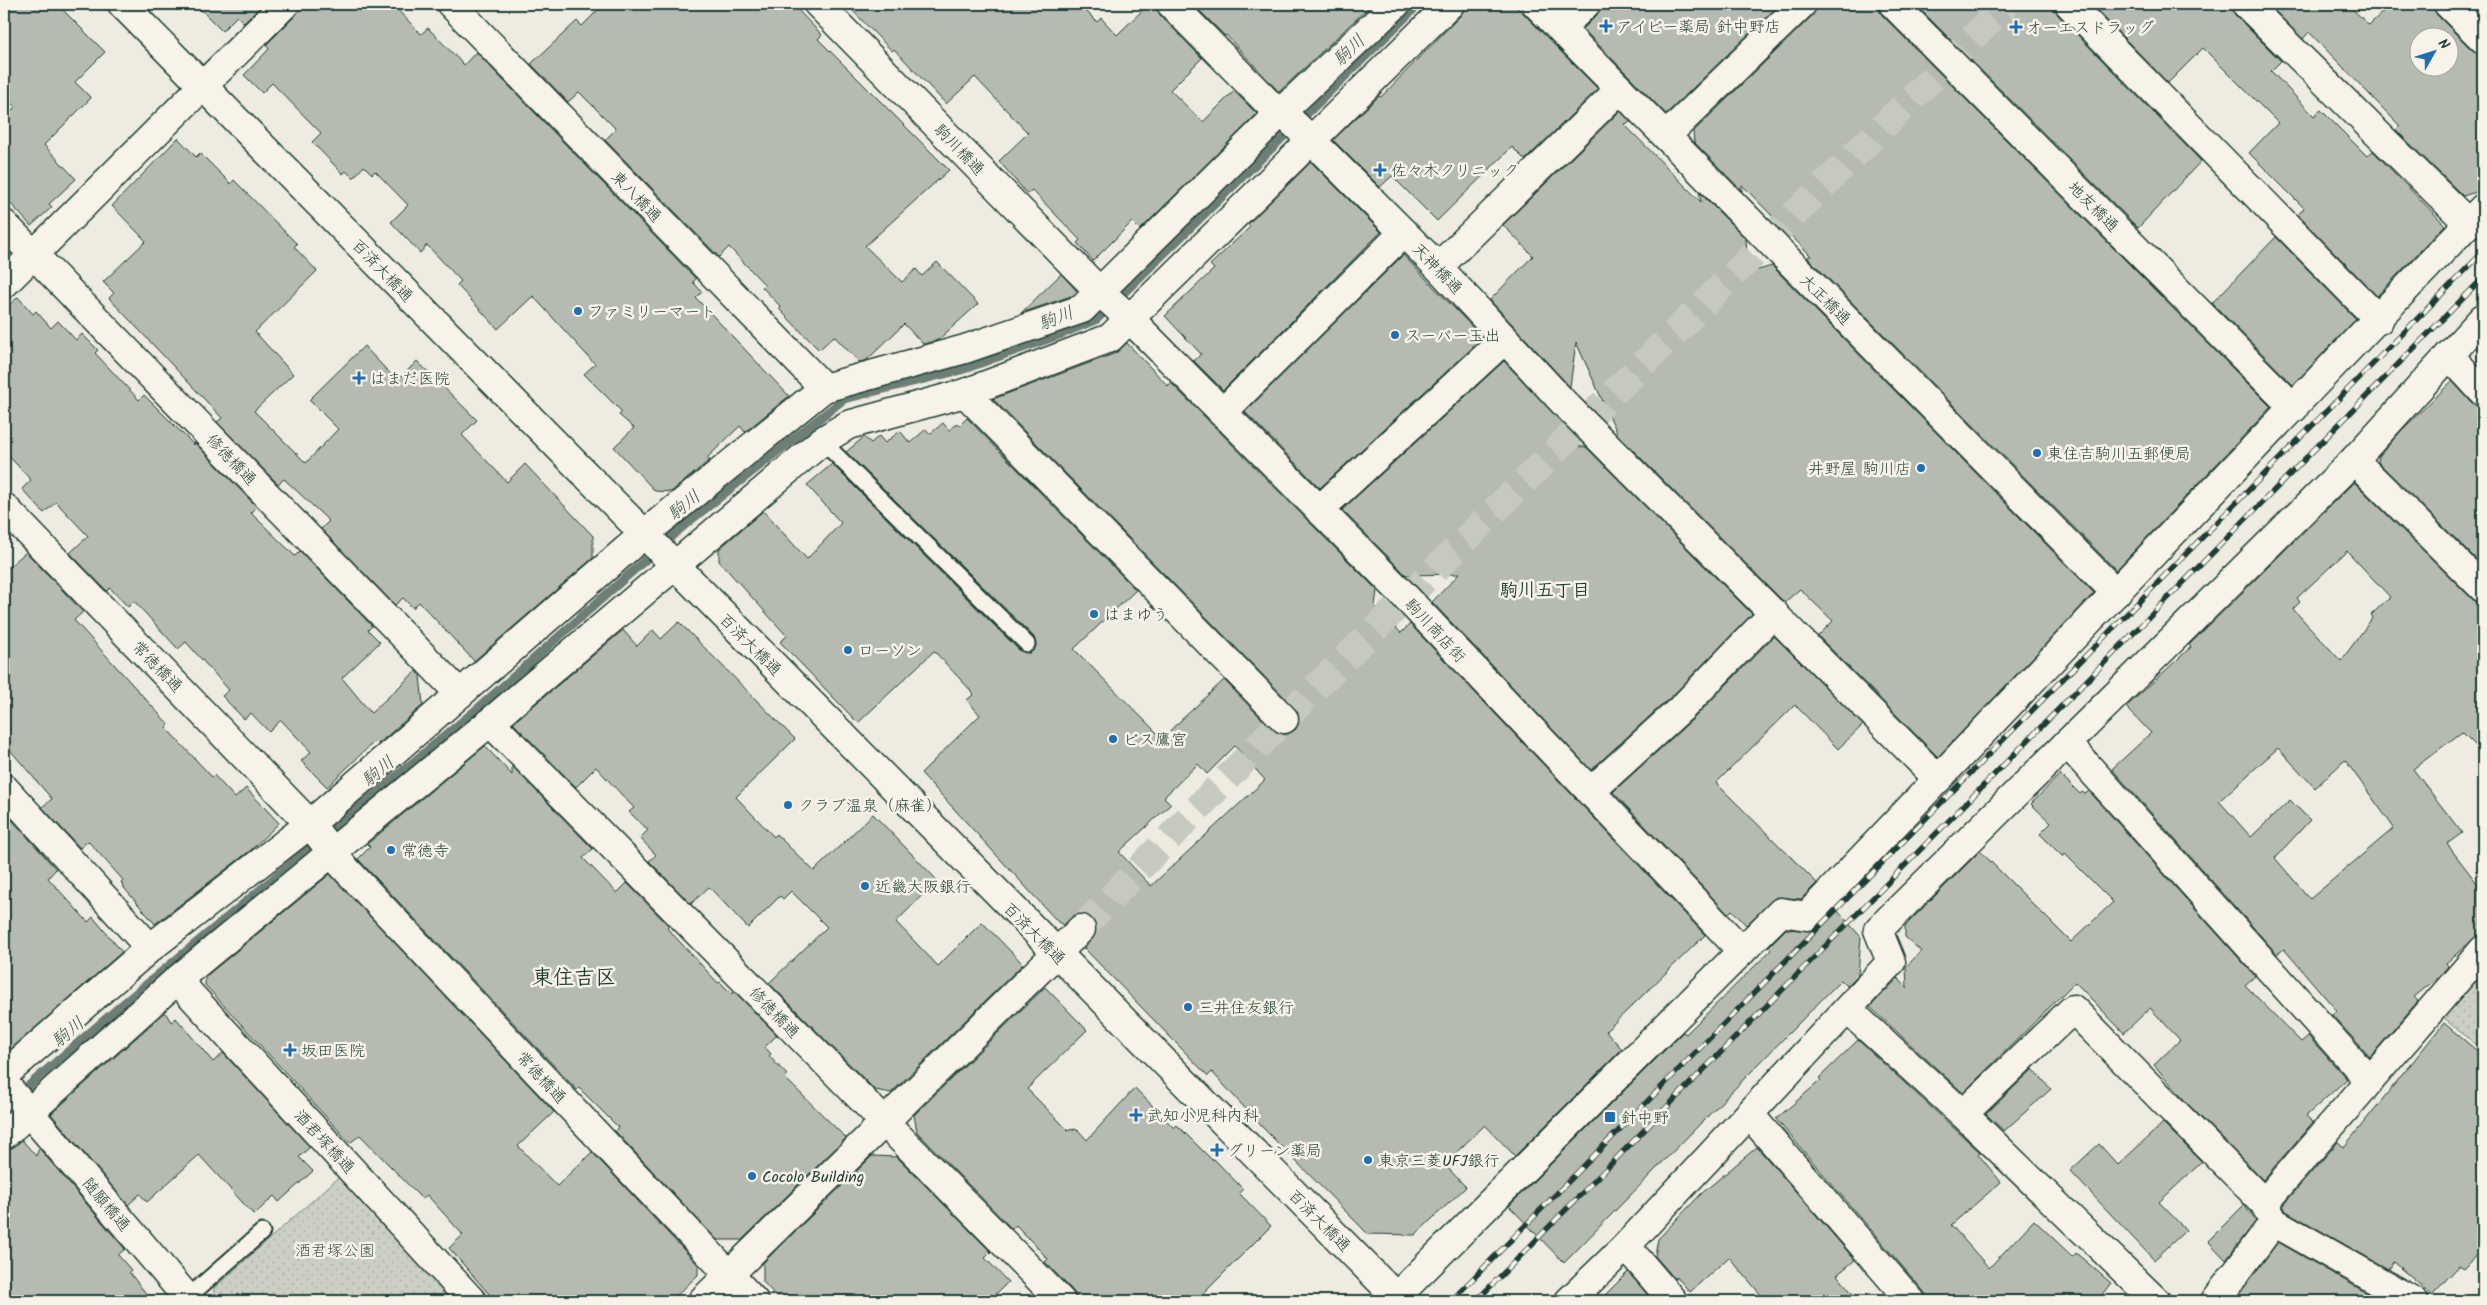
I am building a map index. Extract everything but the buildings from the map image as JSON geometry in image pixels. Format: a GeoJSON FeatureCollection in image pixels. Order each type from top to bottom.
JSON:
{"type":"FeatureCollection","features":[{"type":"Feature","properties":{"kind":"street","name":"百済大橋通"},"geometry":{"type":"LineString","coordinates":[[122,4],[644,536],[1398,1299]]}},
{"type":"Feature","properties":{"kind":"street"},"geometry":{"type":"LineString","coordinates":[[4,284],[285,4]]}},
{"type":"Feature","properties":{"kind":"street","name":"東八橋通"},"geometry":{"type":"LineString","coordinates":[[451,4],[824,388]]}},
{"type":"Feature","properties":{"kind":"street"},"geometry":{"type":"LineString","coordinates":[[1172,4],[1283,115]]}},
{"type":"Feature","properties":{"kind":"street"},"geometry":{"type":"LineString","coordinates":[[4,1081],[150,948],[310,824],[644,536],[824,388],[965,350],[1082,309],[1101,293],[1396,4]]}},
{"type":"Feature","properties":{"kind":"street"},"geometry":{"type":"LineString","coordinates":[[4,1135],[26,1110],[177,980],[490,722],[672,564],[822,442],[848,425],[965,393],[1110,338],[1127,316],[1450,4]]}},
{"type":"Feature","properties":{"kind":"street","name":"大正橋通"},"geometry":{"type":"LineString","coordinates":[[1536,4],[2116,593]]}},
{"type":"Feature","properties":{"kind":"street"},"geometry":{"type":"LineString","coordinates":[[1561,28],[1586,4]]}},
{"type":"Feature","properties":{"kind":"street"},"geometry":{"type":"LineString","coordinates":[[1666,136],[1802,4]]}},
{"type":"Feature","properties":{"kind":"street","name":"地友橋通"},"geometry":{"type":"LineString","coordinates":[[1893,4],[2294,408]]}},
{"type":"Feature","properties":{"kind":"street"},"geometry":{"type":"LineString","coordinates":[[2070,4],[2379,320]]}},
{"type":"Feature","properties":{"kind":"street"},"geometry":{"type":"LineString","coordinates":[[1398,1299],[1781,912],[1807,916],[2379,320],[2476,216],[2246,4]]}},
{"type":"Feature","properties":{"kind":"street"},"geometry":{"type":"LineString","coordinates":[[2448,4],[2483,39]]}},
{"type":"Feature","properties":{"kind":"street","name":"駒川橋通"},"geometry":{"type":"LineString","coordinates":[[823,5],[1101,293],[1127,316]]}},
{"type":"Feature","properties":{"kind":"street"},"geometry":{"type":"LineString","coordinates":[[1438,267],[1620,89]]}},
{"type":"Feature","properties":{"kind":"street","name":"天神橋通"},"geometry":{"type":"LineString","coordinates":[[1283,115],[1310,139],[1438,267],[1564,403],[1938,779]]}},
{"type":"Feature","properties":{"kind":"street","name":"修徳橋通"},"geometry":{"type":"LineString","coordinates":[[4,224],[460,694]]}},
{"type":"Feature","properties":{"kind":"street"},"geometry":{"type":"LineString","coordinates":[[1222,412],[1403,233]]}},
{"type":"Feature","properties":{"kind":"street","name":"駒川商店街"},"geometry":{"type":"LineString","coordinates":[[1127,316],[1401,593],[1742,951]]}},
{"type":"Feature","properties":{"kind":"street"},"geometry":{"type":"LineString","coordinates":[[1569,1301],[1626,1246],[1891,962],[1878,930],[2354,460],[2483,318]]}},
{"type":"Feature","properties":{"kind":"street"},"geometry":{"type":"LineString","coordinates":[[1319,510],[1505,339]]}},
{"type":"Feature","properties":{"kind":"street"},"geometry":{"type":"LineString","coordinates":[[2449,356],[2483,392]]}},
{"type":"Feature","properties":{"kind":"street"},"geometry":{"type":"LineString","coordinates":[[965,393],[1284,719]]}},
{"type":"Feature","properties":{"kind":"street"},"geometry":{"type":"LineString","coordinates":[[2354,460],[2483,588]]}},
{"type":"Feature","properties":{"kind":"street","name":"常徳橋通"},"geometry":{"type":"LineString","coordinates":[[4,507],[310,824],[332,851],[754,1301]]}},
{"type":"Feature","properties":{"kind":"street"},"geometry":{"type":"LineString","coordinates":[[1590,792],[1684,706],[1783,623]]}},
{"type":"Feature","properties":{"kind":"street","name":"修徳橋通"},"geometry":{"type":"LineString","coordinates":[[490,722],[1061,1301]]}},
{"type":"Feature","properties":{"kind":"street"},"geometry":{"type":"LineString","coordinates":[[2067,743],[2369,1080]]}},
{"type":"Feature","properties":{"kind":"street"},"geometry":{"type":"LineString","coordinates":[[4,788],[150,948]]}},
{"type":"Feature","properties":{"kind":"street"},"geometry":{"type":"LineString","coordinates":[[702,1301],[1081,929]]}},
{"type":"Feature","properties":{"kind":"street"},"geometry":{"type":"LineString","coordinates":[[2215,1301],[2269,1212],[2369,1080],[2483,950]]}},
{"type":"Feature","properties":{"kind":"street","name":"酒君塚橋通"},"geometry":{"type":"LineString","coordinates":[[177,980],[472,1301]]}},
{"type":"Feature","properties":{"kind":"street"},"geometry":{"type":"LineString","coordinates":[[1963,1114],[2072,1009],[2269,1212],[2413,1301]]}},
{"type":"Feature","properties":{"kind":"street"},"geometry":{"type":"LineString","coordinates":[[1848,1010],[1963,1114],[2156,1301]]}},
{"type":"Feature","properties":{"kind":"street","name":"随願橋通"},"geometry":{"type":"LineString","coordinates":[[4,1081],[26,1110],[188,1300]]}},
{"type":"Feature","properties":{"kind":"street"},"geometry":{"type":"LineString","coordinates":[[1749,1114],[1910,1301]]}},
{"type":"Feature","properties":{"kind":"street"},"geometry":{"type":"LineString","coordinates":[[1626,1246],[1673,1301]]}},
{"type":"Feature","properties":{"kind":"lane"},"geometry":{"type":"LineString","coordinates":[[822,442],[1027,644]]}},
{"type":"Feature","properties":{"kind":"lane"},"geometry":{"type":"LineString","coordinates":[[188,1300],[262,1232]]}},
{"type":"Feature","properties":{"kind":"green space"},"geometry":{"type":"Polygon","coordinates":[[[2483,959],[2483,1050],[2438,1014],[2483,959]]]}},
{"type":"Feature","properties":{"kind":"green space","name":"酒君塚公園"},"geometry":{"type":"Polygon","coordinates":[[[339,1177],[452,1301],[213,1301],[214,1288],[339,1177]]]}},
{"type":"Feature","properties":{"kind":"waterway","name":"駒川"},"geometry":{"type":"LineString","coordinates":[[4,1107],[123,1004],[476,710],[687,523],[844,399],[961,370],[1059,335],[1097,319],[1419,4]]}},
{"type":"Feature","properties":{"kind":"tunnel"},"geometry":{"type":"LineString","coordinates":[[1081,929],[1284,719],[2007,4]]}},
{"type":"Feature","properties":{"kind":"railway"},"geometry":{"type":"LineString","coordinates":[[1451,1301],[2483,252]]}},
{"type":"Feature","properties":{"kind":"railway"},"geometry":{"type":"LineString","coordinates":[[1476,1301],[2483,278]]}},
{"type":"Feature","properties":{"kind":"place","name":"アイビー薬局 針中野店"},"geometry":{"type":"Point","coordinates":[1606,26]}},
{"type":"Feature","properties":{"kind":"place","name":"オーエスドラッグ"},"geometry":{"type":"Point","coordinates":[2016,27]}},
{"type":"Feature","properties":{"kind":"place","name":"佐々木クリニック"},"geometry":{"type":"Point","coordinates":[1380,170]}},
{"type":"Feature","properties":{"kind":"place","name":"ファミリーマート"},"geometry":{"type":"Point","coordinates":[578,311]}},
{"type":"Feature","properties":{"kind":"place","name":"スーパー玉出"},"geometry":{"type":"Point","coordinates":[1395,335]}},
{"type":"Feature","properties":{"kind":"place","name":"はまだ医院"},"geometry":{"type":"Point","coordinates":[359,378]}},
{"type":"Feature","properties":{"kind":"place","name":"東住吉駒川五郵便局"},"geometry":{"type":"Point","coordinates":[2037,453]}},
{"type":"Feature","properties":{"kind":"place","name":"井野屋 駒川店"},"geometry":{"type":"Point","coordinates":[1921,468]}},
{"type":"Feature","properties":{"kind":"place","name":"はまゆう"},"geometry":{"type":"Point","coordinates":[1094,614]}},
{"type":"Feature","properties":{"kind":"place","name":"ローソン"},"geometry":{"type":"Point","coordinates":[848,650]}},
{"type":"Feature","properties":{"kind":"place","name":"ビス鷹宮"},"geometry":{"type":"Point","coordinates":[1113,739]}},
{"type":"Feature","properties":{"kind":"place","name":"クラブ温泉（麻雀）"},"geometry":{"type":"Point","coordinates":[788,805]}},
{"type":"Feature","properties":{"kind":"place","name":"常徳寺"},"geometry":{"type":"Point","coordinates":[391,850]}},
{"type":"Feature","properties":{"kind":"place","name":"近畿大阪銀行"},"geometry":{"type":"Point","coordinates":[865,886]}},
{"type":"Feature","properties":{"kind":"place","name":"三井住友銀行"},"geometry":{"type":"Point","coordinates":[1188,1007]}},
{"type":"Feature","properties":{"kind":"place","name":"坂田医院"},"geometry":{"type":"Point","coordinates":[290,1050]}},
{"type":"Feature","properties":{"kind":"place","name":"武知小児科内科"},"geometry":{"type":"Point","coordinates":[1136,1115]}},
{"type":"Feature","properties":{"kind":"place","name":"針中野"},"geometry":{"type":"Point","coordinates":[1610,1117]}},
{"type":"Feature","properties":{"kind":"place","name":"グリーン薬局"},"geometry":{"type":"Point","coordinates":[1217,1150]}},
{"type":"Feature","properties":{"kind":"place","name":"東京三菱UFJ銀行"},"geometry":{"type":"Point","coordinates":[1368,1160]}},
{"type":"Feature","properties":{"kind":"place","name":"Cocolo Building"},"geometry":{"type":"Point","coordinates":[752,1176]}},
{"type":"Feature","properties":{"kind":"district","name":"駒川五丁目"},"geometry":{"type":"Point","coordinates":[1545,590]}},
{"type":"Feature","properties":{"kind":"district","name":"東住吉区"},"geometry":{"type":"Point","coordinates":[574,977]}}]}
